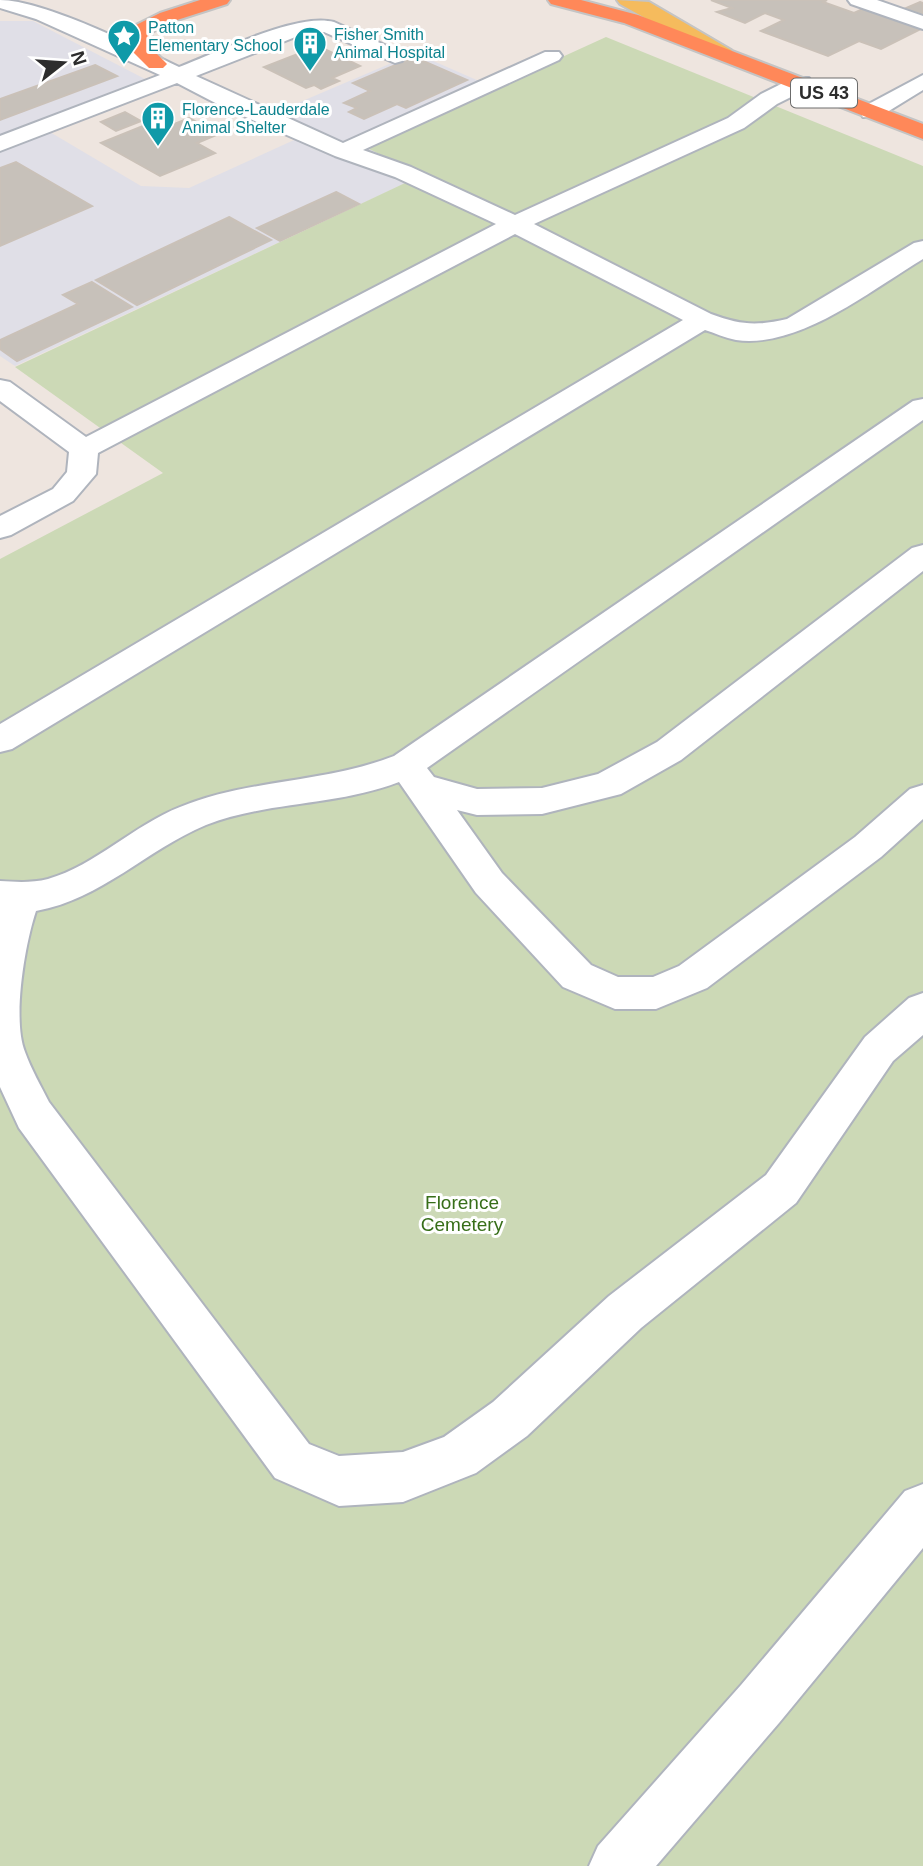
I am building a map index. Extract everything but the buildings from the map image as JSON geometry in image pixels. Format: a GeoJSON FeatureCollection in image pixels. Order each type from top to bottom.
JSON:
{"type":"FeatureCollection","features":[{"type":"Feature","properties":{"kind":"highway"},"geometry":{"type":"LineString","coordinates":[[156,64],[138,47],[143,30],[166,17],[220,0]]}},
{"type":"Feature","properties":{"kind":"highway","name":"US 43"},"geometry":{"type":"LineString","coordinates":[[558,0],[631,19],[923,132]]}},
{"type":"Feature","properties":{"kind":"main road"},"geometry":{"type":"LineString","coordinates":[[627,0],[724,54]]}},
{"type":"Feature","properties":{"kind":"street"},"geometry":{"type":"LineString","coordinates":[[858,0],[923,23]]}},
{"type":"Feature","properties":{"kind":"street"},"geometry":{"type":"LineString","coordinates":[[0,2],[43,15],[156,64],[233,103],[344,151],[403,172],[515,224],[702,320],[737,332],[765,332],[796,325],[923,248]]}},
{"type":"Feature","properties":{"kind":"street"},"geometry":{"type":"LineString","coordinates":[[0,144],[289,32],[314,26],[327,26],[395,57]]}},
{"type":"Feature","properties":{"kind":"street"},"geometry":{"type":"LineString","coordinates":[[344,151],[552,56]]}},
{"type":"Feature","properties":{"kind":"street"},"geometry":{"type":"LineString","coordinates":[[871,112],[923,81]]}},
{"type":"Feature","properties":{"kind":"street"},"geometry":{"type":"LineString","coordinates":[[84,449],[515,224],[736,123],[769,99],[801,83]]}},
{"type":"Feature","properties":{"kind":"street"},"geometry":{"type":"LineString","coordinates":[[0,740],[702,320]]}},
{"type":"Feature","properties":{"kind":"street"},"geometry":{"type":"LineString","coordinates":[[0,388],[84,449]]}},
{"type":"Feature","properties":{"kind":"street"},"geometry":{"type":"LineString","coordinates":[[414,776],[923,407]]}},
{"type":"Feature","properties":{"kind":"street"},"geometry":{"type":"LineString","coordinates":[[0,528],[63,495],[81,474],[84,449]]}},
{"type":"Feature","properties":{"kind":"street"},"geometry":{"type":"LineString","coordinates":[[923,555],[669,751],[608,785],[542,801],[477,802],[414,776],[381,777],[310,793],[224,805],[142,841],[86,880],[57,893],[10,898],[9,934],[0,999],[4,1050],[34,1115],[292,1461],[339,1481],[403,1477],[459,1456],[510,1419],[625,1312],[781,1189],[832,1112],[879,1049],[923,1010]]}},
{"type":"Feature","properties":{"kind":"street"},"geometry":{"type":"LineString","coordinates":[[414,776],[489,883],[540,939],[577,976],[615,993],[656,993],[694,977],[868,847],[923,798]]}},
{"type":"Feature","properties":{"kind":"street"},"geometry":{"type":"LineString","coordinates":[[618,1866],[760,1704],[923,1509]]}},
{"type":"Feature","properties":{"kind":"shaded area"},"geometry":{"type":"Polygon","coordinates":[[[0,21],[33,21],[145,79],[33,122],[141,186],[189,188],[316,130],[279,111],[415,53],[495,88],[366,147],[423,175],[15,366],[0,356],[0,21]]]}},
{"type":"Feature","properties":{"kind":"green space","name":"Florence Cemetery"},"geometry":{"type":"Polygon","coordinates":[[[606,37],[923,166],[923,1866],[0,1866],[0,559],[163,473],[15,367],[422,175],[365,147],[606,37]]]}},
{"type":"Feature","properties":{"kind":"place","name":"Patton Elementary School"},"geometry":{"type":"Point","coordinates":[124,66]}},
{"type":"Feature","properties":{"kind":"place","name":"Fisher Smith Animal Hospital"},"geometry":{"type":"Point","coordinates":[310,73]}},
{"type":"Feature","properties":{"kind":"place","name":"Florence-Lauderdale Animal Shelter"},"geometry":{"type":"Point","coordinates":[158,148]}}]}
